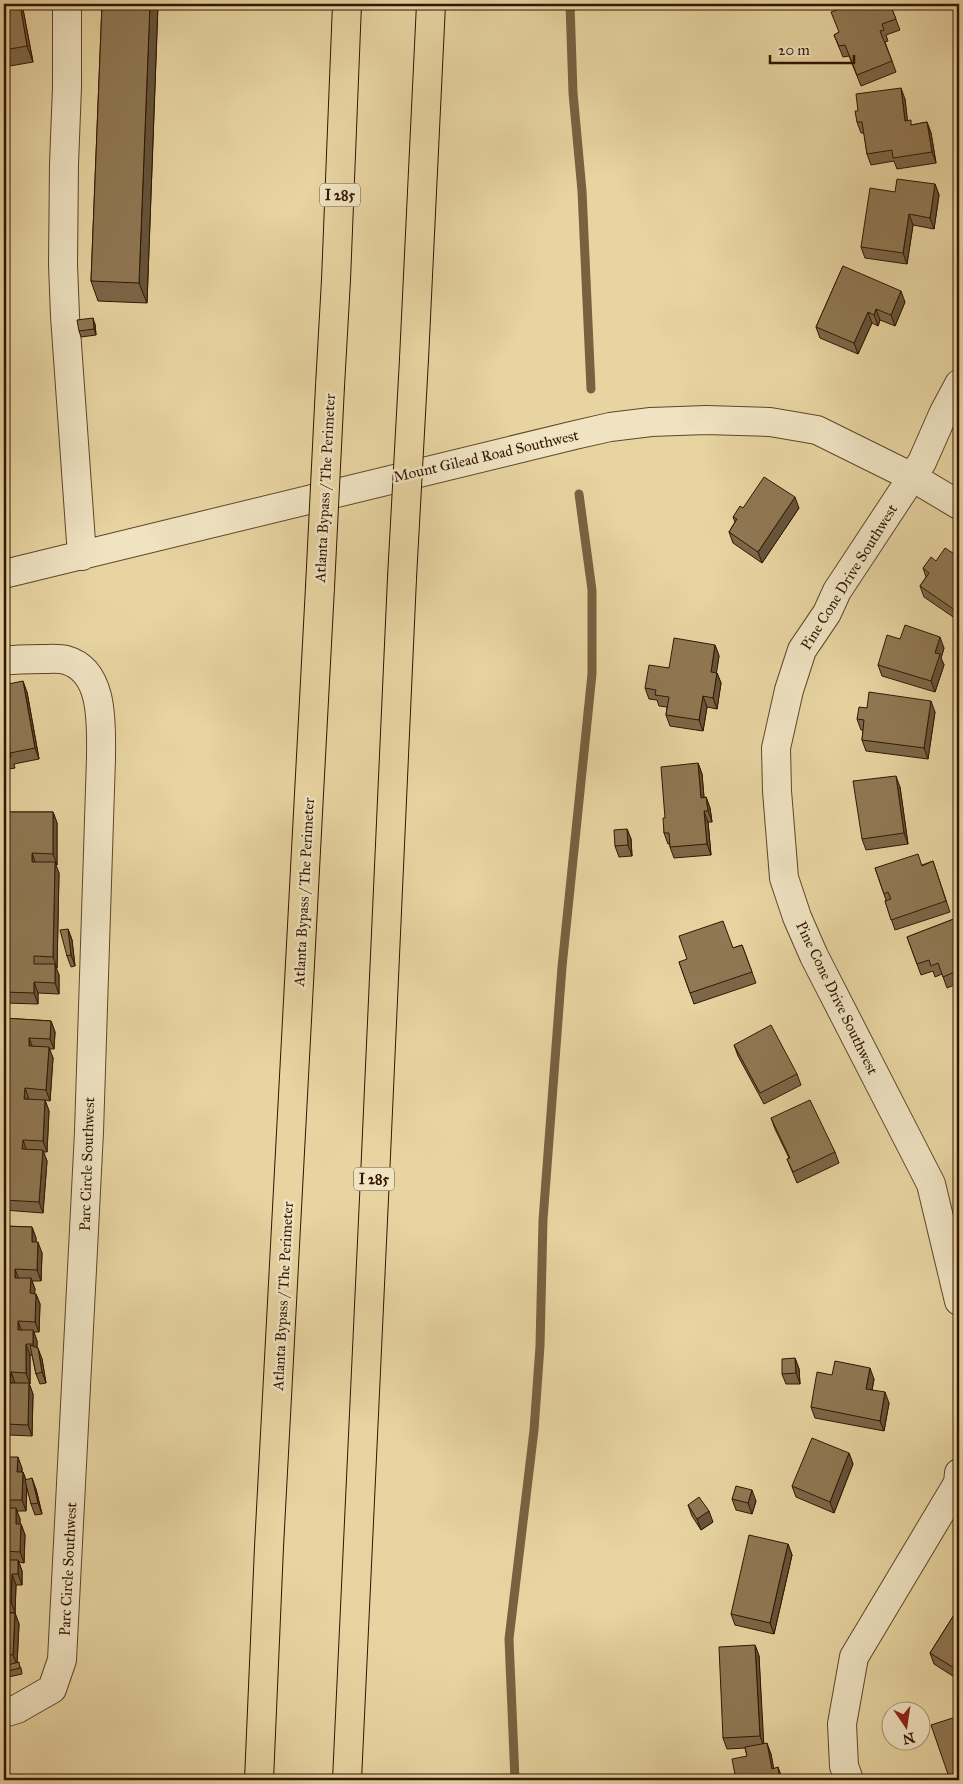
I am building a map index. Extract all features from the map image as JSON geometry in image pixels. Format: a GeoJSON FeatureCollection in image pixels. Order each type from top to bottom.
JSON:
{"type":"FeatureCollection","features":[{"type":"Feature","properties":{"kind":"highway","name":"Atlanta Bypass / The Perimeter"},"geometry":{"type":"LineString","coordinates":[[260,1780],[269,1547],[336,280],[347,4]]}},
{"type":"Feature","properties":{"kind":"highway","name":"I 285"},"geometry":{"type":"LineString","coordinates":[[347,1780],[365,1361],[393,812],[402,578],[431,4]]}},
{"type":"Feature","properties":{"kind":"street"},"geometry":{"type":"LineString","coordinates":[[67,4],[67,87],[64,164],[65,316],[82,556]]}},
{"type":"Feature","properties":{"kind":"street","name":"Pine Cone Drive Southwest"},"geometry":{"type":"LineString","coordinates":[[959,384],[944,412],[922,462],[837,591],[827,613],[802,650],[789,690],[776,748],[777,790],[784,878],[797,917],[814,956],[931,1184],[959,1301]]}},
{"type":"Feature","properties":{"kind":"street","name":"Mount Gilead Road Southwest"},"geometry":{"type":"LineString","coordinates":[[4,574],[539,443],[610,427],[651,422],[706,420],[770,422],[817,430],[912,477],[959,505]]}},
{"type":"Feature","properties":{"kind":"street","name":"Parc Circle Southwest"},"geometry":{"type":"LineString","coordinates":[[4,662],[15,659],[65,660],[82,667],[95,688],[100,711],[101,758],[89,1132],[62,1660],[52,1689],[17,1709],[4,1713]]}},
{"type":"Feature","properties":{"kind":"street"},"geometry":{"type":"LineString","coordinates":[[849,1780],[844,1766],[842,1724],[854,1657],[958,1483],[959,1473]]}},
{"type":"Feature","properties":{"kind":"building"},"geometry":{"type":"Polygon","coordinates":[[[4,4],[20,4],[27,46],[4,50],[4,4]]]}},
{"type":"Feature","properties":{"kind":"building"},"geometry":{"type":"Polygon","coordinates":[[[102,4],[150,4],[139,283],[91,281],[102,4]]]}},
{"type":"Feature","properties":{"kind":"building"},"geometry":{"type":"Polygon","coordinates":[[[853,4],[890,4],[896,19],[882,24],[884,30],[880,31],[892,61],[857,75],[845,45],[839,46],[834,35],[839,32],[831,12],[853,4]]]}},
{"type":"Feature","properties":{"kind":"building"},"geometry":{"type":"Polygon","coordinates":[[[901,88],[905,121],[911,120],[911,125],[927,122],[932,152],[893,158],[892,150],[867,154],[862,122],[857,122],[855,111],[858,111],[856,94],[901,88]]]}},
{"type":"Feature","properties":{"kind":"building"},"geometry":{"type":"Polygon","coordinates":[[[897,179],[935,184],[930,218],[909,214],[903,253],[861,247],[870,188],[895,192],[897,179]]]}},
{"type":"Feature","properties":{"kind":"building"},"geometry":{"type":"Polygon","coordinates":[[[843,266],[901,291],[891,315],[876,309],[874,315],[868,312],[854,343],[816,327],[843,266]]]}},
{"type":"Feature","properties":{"kind":"building"},"geometry":{"type":"Polygon","coordinates":[[[93,318],[94,329],[79,331],[77,320],[93,318]]]}},
{"type":"Feature","properties":{"kind":"building"},"geometry":{"type":"Polygon","coordinates":[[[764,477],[795,497],[758,552],[729,532],[737,519],[733,517],[740,506],[743,508],[764,477]]]}},
{"type":"Feature","properties":{"kind":"building"},"geometry":{"type":"Polygon","coordinates":[[[945,548],[959,557],[959,613],[920,586],[929,573],[923,568],[931,557],[936,561],[945,548]]]}},
{"type":"Feature","properties":{"kind":"building"},"geometry":{"type":"Polygon","coordinates":[[[905,625],[940,637],[935,653],[940,654],[931,681],[878,665],[887,635],[900,639],[905,625]]]}},
{"type":"Feature","properties":{"kind":"building"},"geometry":{"type":"Polygon","coordinates":[[[674,638],[715,645],[711,672],[717,673],[713,698],[703,696],[699,720],[666,715],[669,697],[655,695],[656,690],[645,688],[649,665],[669,668],[674,638]]]}},
{"type":"Feature","properties":{"kind":"building"},"geometry":{"type":"Polygon","coordinates":[[[23,681],[35,748],[10,753],[11,757],[4,759],[4,685],[23,681]]]}},
{"type":"Feature","properties":{"kind":"building"},"geometry":{"type":"Polygon","coordinates":[[[869,692],[931,701],[924,748],[862,740],[864,720],[857,719],[859,707],[867,708],[869,692]]]}},
{"type":"Feature","properties":{"kind":"building"},"geometry":{"type":"Polygon","coordinates":[[[698,763],[701,798],[706,797],[708,811],[704,811],[707,844],[670,847],[669,833],[664,833],[663,818],[665,818],[661,767],[698,763]]]}},
{"type":"Feature","properties":{"kind":"building"},"geometry":{"type":"Polygon","coordinates":[[[896,776],[904,833],[862,839],[853,781],[896,776]]]}},
{"type":"Feature","properties":{"kind":"building"},"geometry":{"type":"Polygon","coordinates":[[[4,812],[53,812],[53,854],[32,853],[32,862],[55,862],[53,957],[34,956],[34,964],[55,964],[55,983],[34,982],[34,993],[4,992],[4,812]]]}},
{"type":"Feature","properties":{"kind":"building"},"geometry":{"type":"Polygon","coordinates":[[[627,829],[628,845],[615,846],[614,830],[627,829]]]}},
{"type":"Feature","properties":{"kind":"building"},"geometry":{"type":"Polygon","coordinates":[[[918,854],[922,866],[933,861],[946,901],[891,920],[885,901],[891,899],[888,892],[884,894],[875,868],[918,854]]]}},
{"type":"Feature","properties":{"kind":"building"},"geometry":{"type":"Polygon","coordinates":[[[959,917],[959,970],[943,977],[938,963],[931,966],[929,960],[917,964],[907,937],[959,917]]]}},
{"type":"Feature","properties":{"kind":"building"},"geometry":{"type":"Polygon","coordinates":[[[723,921],[733,948],[742,945],[752,972],[690,993],[679,962],[687,959],[679,936],[723,921]]]}},
{"type":"Feature","properties":{"kind":"building"},"geometry":{"type":"Polygon","coordinates":[[[68,929],[71,955],[67,956],[60,930],[68,929]]]}},
{"type":"Feature","properties":{"kind":"building"},"geometry":{"type":"Polygon","coordinates":[[[4,1018],[51,1021],[50,1039],[29,1038],[29,1046],[49,1047],[46,1090],[25,1088],[24,1099],[45,1100],[43,1141],[23,1140],[22,1149],[43,1150],[39,1202],[4,1200],[4,1018]]]}},
{"type":"Feature","properties":{"kind":"building"},"geometry":{"type":"Polygon","coordinates":[[[771,1025],[797,1074],[760,1093],[734,1045],[771,1025]]]}},
{"type":"Feature","properties":{"kind":"building"},"geometry":{"type":"Polygon","coordinates":[[[810,1100],[835,1152],[793,1172],[787,1159],[790,1158],[771,1118],[810,1100]]]}},
{"type":"Feature","properties":{"kind":"building"},"geometry":{"type":"Polygon","coordinates":[[[4,1226],[32,1227],[32,1242],[38,1242],[37,1270],[15,1269],[15,1278],[31,1278],[30,1293],[36,1294],[35,1322],[18,1321],[18,1330],[33,1330],[33,1344],[26,1344],[26,1373],[11,1372],[10,1383],[29,1383],[28,1425],[5,1424],[5,1433],[4,1433],[4,1226]]]}},
{"type":"Feature","properties":{"kind":"building"},"geometry":{"type":"Polygon","coordinates":[[[30,1345],[38,1348],[42,1372],[36,1374],[30,1345]]]}},
{"type":"Feature","properties":{"kind":"building"},"geometry":{"type":"Polygon","coordinates":[[[795,1358],[796,1373],[782,1374],[782,1359],[795,1358]]]}},
{"type":"Feature","properties":{"kind":"building"},"geometry":{"type":"Polygon","coordinates":[[[835,1361],[870,1368],[866,1389],[885,1392],[880,1421],[811,1407],[817,1372],[832,1375],[835,1361]]]}},
{"type":"Feature","properties":{"kind":"building"},"geometry":{"type":"Polygon","coordinates":[[[812,1438],[849,1453],[830,1502],[792,1486],[812,1438]]]}},
{"type":"Feature","properties":{"kind":"building"},"geometry":{"type":"Polygon","coordinates":[[[4,1457],[18,1457],[17,1472],[23,1472],[22,1500],[4,1500],[4,1457]]]}},
{"type":"Feature","properties":{"kind":"building"},"geometry":{"type":"Polygon","coordinates":[[[32,1478],[38,1503],[31,1504],[25,1480],[32,1478]]]}},
{"type":"Feature","properties":{"kind":"building"},"geometry":{"type":"Polygon","coordinates":[[[736,1486],[752,1490],[748,1503],[732,1499],[736,1486]]]}},
{"type":"Feature","properties":{"kind":"building"},"geometry":{"type":"Polygon","coordinates":[[[699,1497],[709,1511],[697,1519],[688,1505],[699,1497]]]}},
{"type":"Feature","properties":{"kind":"building"},"geometry":{"type":"Polygon","coordinates":[[[4,1508],[16,1508],[16,1524],[21,1524],[20,1552],[4,1551],[4,1508]]]}},
{"type":"Feature","properties":{"kind":"building"},"geometry":{"type":"Polygon","coordinates":[[[749,1535],[788,1544],[770,1623],[731,1614],[749,1535]]]}},
{"type":"Feature","properties":{"kind":"building"},"geometry":{"type":"Polygon","coordinates":[[[4,1560],[18,1560],[18,1574],[12,1574],[11,1602],[4,1602],[4,1560]]]}},
{"type":"Feature","properties":{"kind":"building"},"geometry":{"type":"Polygon","coordinates":[[[959,1607],[959,1671],[930,1653],[959,1607]]]}},
{"type":"Feature","properties":{"kind":"building"},"geometry":{"type":"Polygon","coordinates":[[[4,1613],[15,1613],[13,1655],[4,1654],[4,1613]]]}},
{"type":"Feature","properties":{"kind":"building"},"geometry":{"type":"Polygon","coordinates":[[[755,1645],[760,1736],[723,1738],[719,1647],[755,1645]]]}},
{"type":"Feature","properties":{"kind":"building"},"geometry":{"type":"Polygon","coordinates":[[[19,1662],[20,1668],[4,1672],[4,1666],[19,1662]]]}},
{"type":"Feature","properties":{"kind":"building"},"geometry":{"type":"Polygon","coordinates":[[[959,1716],[959,1780],[950,1780],[931,1725],[959,1716]]]}},
{"type":"Feature","properties":{"kind":"building"},"geometry":{"type":"Polygon","coordinates":[[[767,1743],[772,1769],[778,1767],[780,1780],[736,1780],[732,1759],[747,1756],[745,1747],[767,1743]]]}},
{"type":"Feature","properties":{"kind":"waterway"},"geometry":{"type":"LineString","coordinates":[[570,4],[573,93],[582,191],[591,389]]}},
{"type":"Feature","properties":{"kind":"waterway"},"geometry":{"type":"LineString","coordinates":[[515,1780],[509,1639],[534,1430],[540,1346],[543,1220],[562,967],[592,674],[592,590],[579,494]]}}]}
